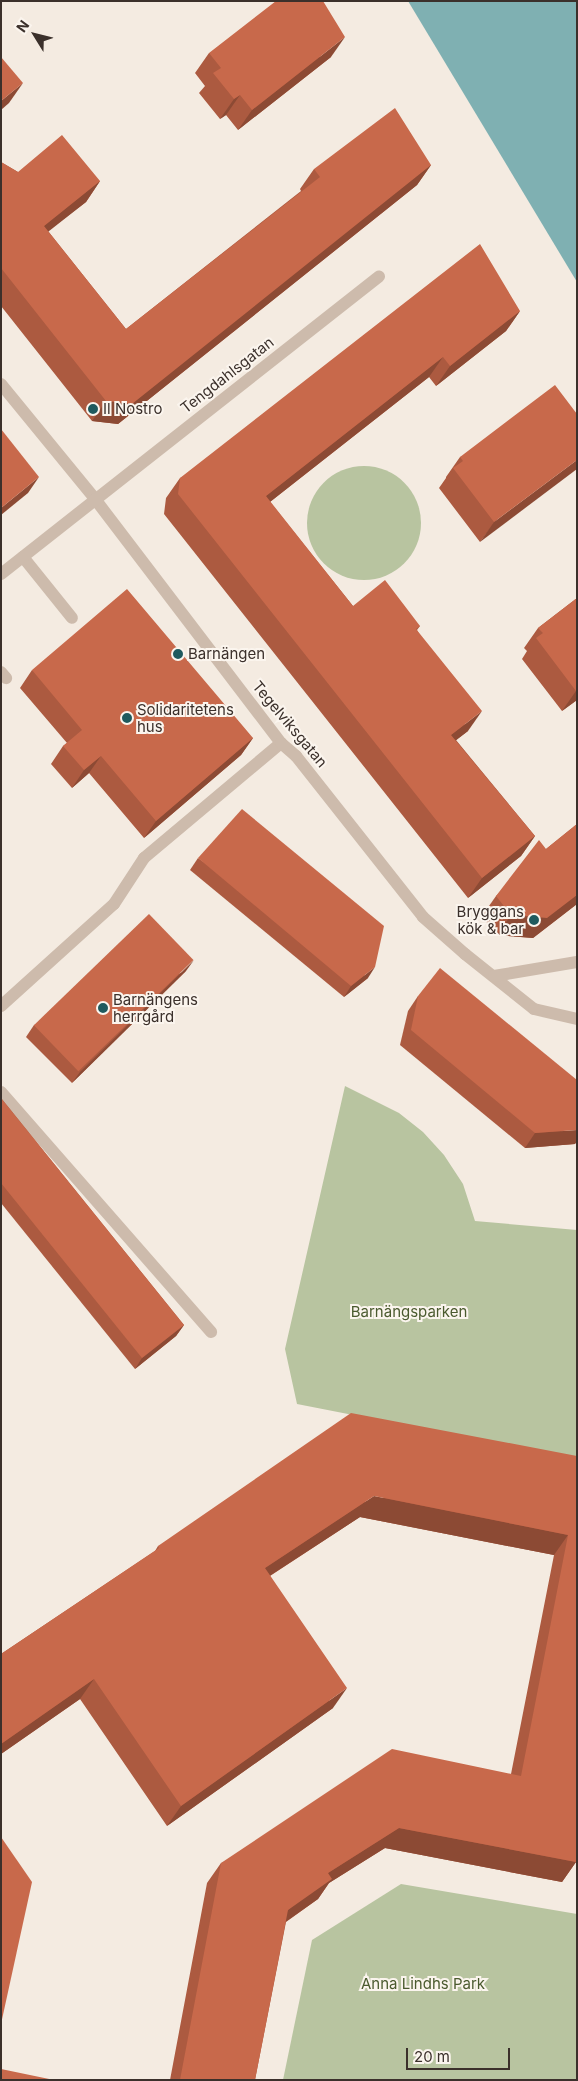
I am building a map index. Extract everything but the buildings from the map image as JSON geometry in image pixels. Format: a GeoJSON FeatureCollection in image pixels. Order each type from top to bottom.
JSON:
{"type":"FeatureCollection","features":[{"type":"Feature","properties":{"kind":"street","name":"Tengdahlsgatan"},"geometry":{"type":"LineString","coordinates":[[1,574],[379,277]]}},
{"type":"Feature","properties":{"kind":"street","name":"Tegelviksgatan"},"geometry":{"type":"LineString","coordinates":[[1,384],[96,499],[281,743],[296,756],[422,917],[464,954],[534,1008],[577,1019]]}},
{"type":"Feature","properties":{"kind":"street"},"geometry":{"type":"LineString","coordinates":[[23,557],[72,618]]}},
{"type":"Feature","properties":{"kind":"street"},"geometry":{"type":"LineString","coordinates":[[1,1006],[114,904],[144,858],[281,743]]}},
{"type":"Feature","properties":{"kind":"street"},"geometry":{"type":"LineString","coordinates":[[494,976],[577,962]]}},
{"type":"Feature","properties":{"kind":"street"},"geometry":{"type":"LineString","coordinates":[[1,1092],[211,1332]]}},
{"type":"Feature","properties":{"kind":"green space"},"geometry":{"type":"Polygon","coordinates":[[[364,466],[386,470],[405,482],[417,501],[421,523],[417,545],[405,564],[386,576],[364,580],[342,576],[323,564],[311,545],[307,523],[311,501],[323,482],[342,470],[364,466]]]}},
{"type":"Feature","properties":{"kind":"green space","name":"Barnängsparken"},"geometry":{"type":"Polygon","coordinates":[[[345,1086],[399,1113],[423,1132],[444,1155],[463,1184],[475,1221],[577,1230],[577,1459],[297,1404],[285,1349],[345,1086]]]}},
{"type":"Feature","properties":{"kind":"green space","name":"Anna Lindhs Park"},"geometry":{"type":"Polygon","coordinates":[[[401,1884],[577,1914],[577,2080],[283,2080],[312,1940],[401,1884]]]}},
{"type":"Feature","properties":{"kind":"water"},"geometry":{"type":"Polygon","coordinates":[[[408,1],[577,1],[577,282],[408,1]]]}},
{"type":"Feature","properties":{"kind":"place","name":"Il Nostro"},"geometry":{"type":"Point","coordinates":[93,409]}},
{"type":"Feature","properties":{"kind":"place","name":"Barnängen"},"geometry":{"type":"Point","coordinates":[178,654]}},
{"type":"Feature","properties":{"kind":"place","name":"Solidaritetens hus"},"geometry":{"type":"Point","coordinates":[127,718]}},
{"type":"Feature","properties":{"kind":"place","name":"Bryggans kök & bar"},"geometry":{"type":"Point","coordinates":[534,920]}},
{"type":"Feature","properties":{"kind":"place","name":"Barnängens herrgård"},"geometry":{"type":"Point","coordinates":[103,1008]}}]}
